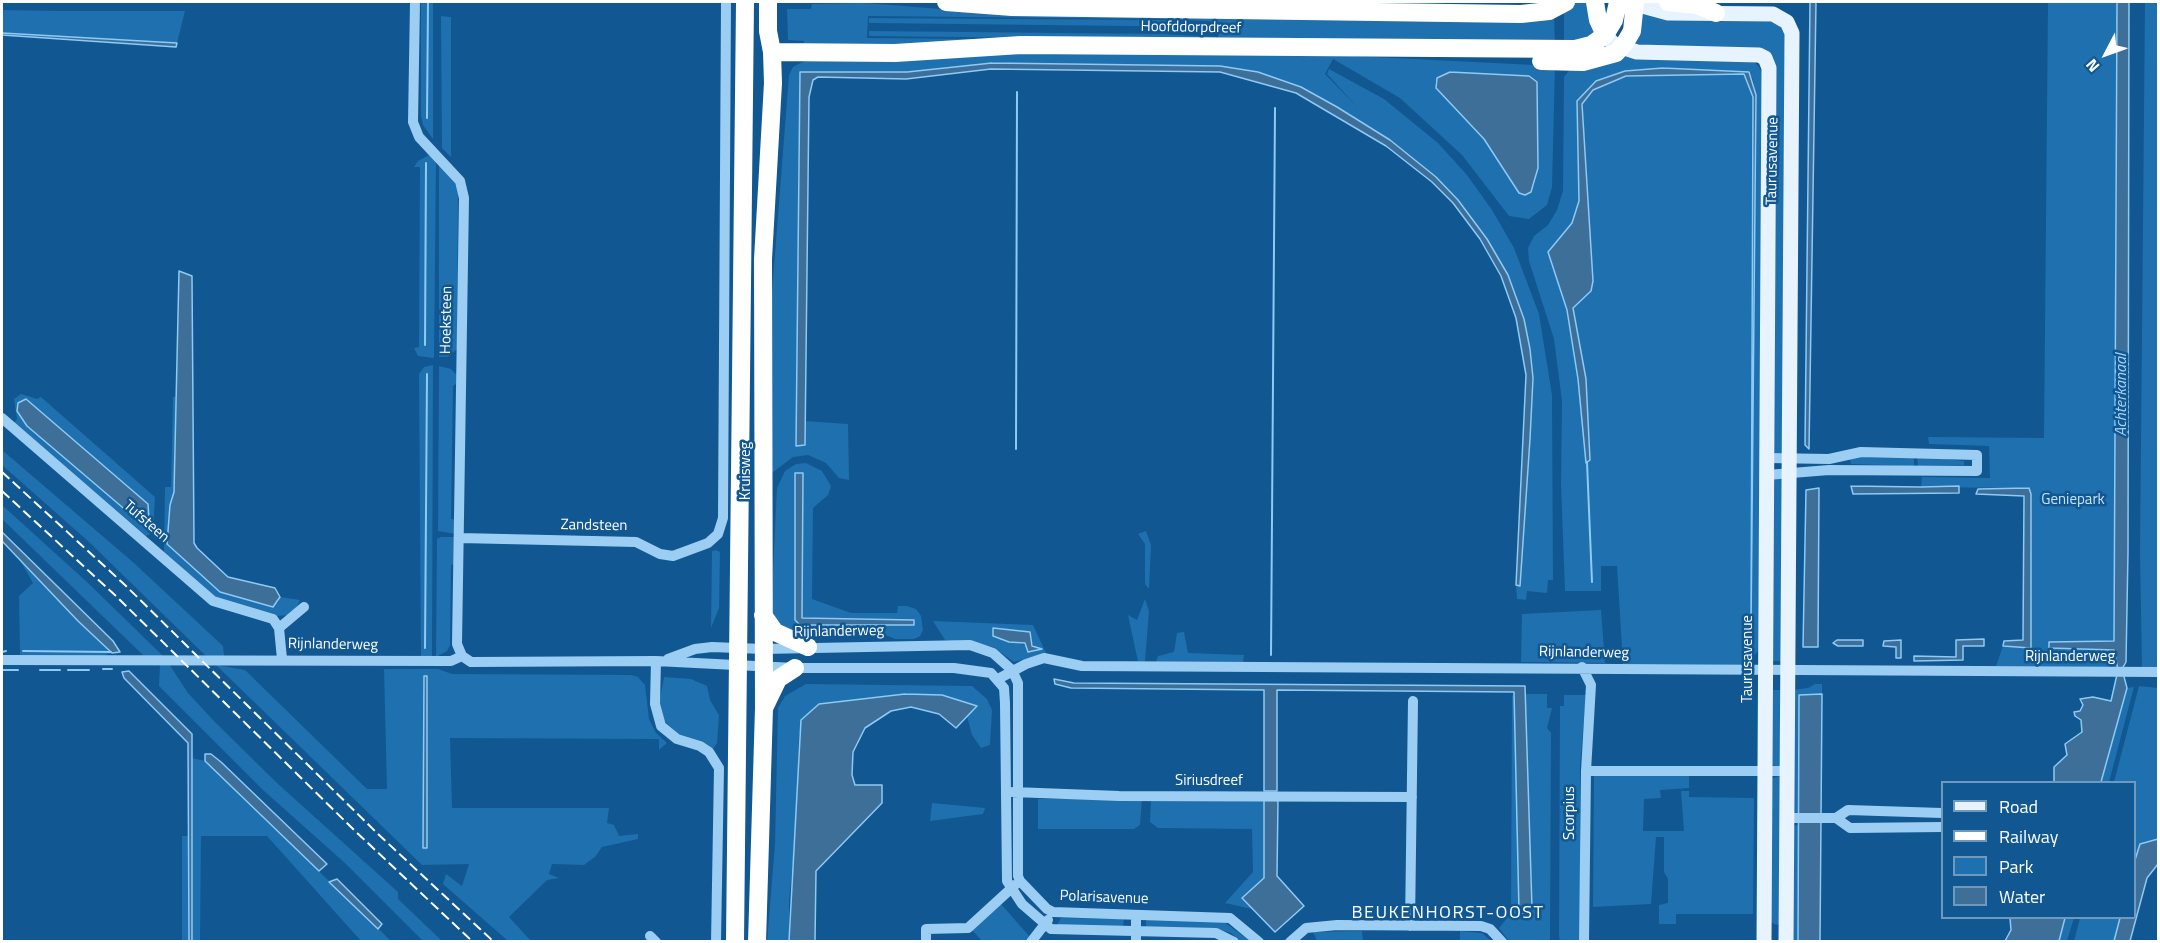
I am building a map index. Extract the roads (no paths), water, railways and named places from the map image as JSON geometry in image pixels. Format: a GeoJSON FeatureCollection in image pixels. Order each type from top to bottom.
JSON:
{"type":"FeatureCollection","features":[{"type":"Feature","properties":{"kind":"highway","name":"Kruisweg"},"geometry":{"type":"LineString","coordinates":[[758,942],[764,708],[763,259],[772,52],[768,31],[768,2]]}},
{"type":"Feature","properties":{"kind":"highway","name":"Hoofddorpdreef"},"geometry":{"type":"LineString","coordinates":[[946,2],[1012,7],[1400,10],[1521,14],[1549,11],[1566,2]]}},
{"type":"Feature","properties":{"kind":"highway"},"geometry":{"type":"LineString","coordinates":[[1400,10],[1517,2]]}},
{"type":"Feature","properties":{"kind":"highway"},"geometry":{"type":"LineString","coordinates":[[1595,2],[1598,20],[1605,35]]}},
{"type":"Feature","properties":{"kind":"highway"},"geometry":{"type":"LineString","coordinates":[[1605,35],[1614,20],[1618,2]]}},
{"type":"Feature","properties":{"kind":"highway"},"geometry":{"type":"LineString","coordinates":[[1449,49],[1509,61],[1583,62],[1608,57],[1622,48],[1632,31],[1636,2]]}},
{"type":"Feature","properties":{"kind":"highway"},"geometry":{"type":"LineString","coordinates":[[1668,2],[1697,5],[1716,13]]}},
{"type":"Feature","properties":{"kind":"highway","name":"Kruisweg"},"geometry":{"type":"LineString","coordinates":[[735,942],[748,5]]}},
{"type":"Feature","properties":{"kind":"highway","name":"Hoofddorpdreef"},"geometry":{"type":"LineString","coordinates":[[772,52],[895,53],[1021,45],[1575,49],[1591,45],[1605,35]]}},
{"type":"Feature","properties":{"kind":"highway"},"geometry":{"type":"LineString","coordinates":[[763,615],[775,632],[808,647]]}},
{"type":"Feature","properties":{"kind":"highway"},"geometry":{"type":"LineString","coordinates":[[764,708],[778,680],[795,668]]}},
{"type":"Feature","properties":{"kind":"main road","name":"Taurusavenue"},"geometry":{"type":"LineString","coordinates":[[1636,2],[1661,12],[1773,14],[1787,22],[1791,33],[1787,771],[1793,818],[1786,936]]}},
{"type":"Feature","properties":{"kind":"main road","name":"Taurusavenue"},"geometry":{"type":"LineString","coordinates":[[1605,35],[1622,48],[1637,52],[1752,54],[1759,55],[1768,64],[1764,936]]}},
{"type":"Feature","properties":{"kind":"main road"},"geometry":{"type":"LineString","coordinates":[[1764,936],[1786,936]]}},
{"type":"Feature","properties":{"kind":"street","name":"Hoeksteen"},"geometry":{"type":"LineString","coordinates":[[415,2],[413,122],[419,137],[460,181],[464,198],[457,644],[462,656]]}},
{"type":"Feature","properties":{"kind":"street","name":"Kruisweg"},"geometry":{"type":"LineString","coordinates":[[718,534],[723,518],[726,2]]}},
{"type":"Feature","properties":{"kind":"street","name":"Tufsteen"},"geometry":{"type":"LineString","coordinates":[[2,418],[213,601],[273,619],[279,628]]}},
{"type":"Feature","properties":{"kind":"street"},"geometry":{"type":"LineString","coordinates":[[1767,458],[1829,459],[1861,452],[1977,455],[1977,471],[1829,470],[1767,475]]}},
{"type":"Feature","properties":{"kind":"street","name":"Zandsteen"},"geometry":{"type":"LineString","coordinates":[[460,538],[636,542],[660,554],[673,556],[708,543],[718,534]]}},
{"type":"Feature","properties":{"kind":"street"},"geometry":{"type":"LineString","coordinates":[[282,659],[279,628],[304,607]]}},
{"type":"Feature","properties":{"kind":"street","name":"Rijnlanderweg"},"geometry":{"type":"LineString","coordinates":[[659,662],[695,649],[739,657],[763,658],[808,647],[970,645],[993,653],[1012,670]]}},
{"type":"Feature","properties":{"kind":"street","name":"Rijnlanderweg"},"geometry":{"type":"LineString","coordinates":[[2,660],[451,661],[462,656],[471,662],[659,662],[739,657],[763,658],[795,668],[954,668],[982,671],[998,679],[1012,670],[1044,658],[1082,666],[2158,672]]}},
{"type":"Feature","properties":{"kind":"street"},"geometry":{"type":"LineString","coordinates":[[659,662],[655,704],[661,726],[677,739],[700,746],[709,752],[719,768],[716,942]]}},
{"type":"Feature","properties":{"kind":"street","name":"Scorpius"},"geometry":{"type":"LineString","coordinates":[[1582,667],[1591,685],[1586,771],[1584,942]]}},
{"type":"Feature","properties":{"kind":"street"},"geometry":{"type":"LineString","coordinates":[[1591,685],[1612,669]]}},
{"type":"Feature","properties":{"kind":"street"},"geometry":{"type":"LineString","coordinates":[[926,942],[926,929],[968,928],[1020,881],[1018,876],[1018,683],[1012,670]]}},
{"type":"Feature","properties":{"kind":"street"},"geometry":{"type":"LineString","coordinates":[[998,679],[1004,688],[1005,703],[1005,866],[1010,888],[1045,926],[1066,931],[1136,937],[1216,933],[1234,942]]}},
{"type":"Feature","properties":{"kind":"street"},"geometry":{"type":"LineString","coordinates":[[1410,926],[1413,701]]}},
{"type":"Feature","properties":{"kind":"street"},"geometry":{"type":"LineString","coordinates":[[1586,771],[1787,771]]}},
{"type":"Feature","properties":{"kind":"street","name":"Siriusdreef"},"geometry":{"type":"LineString","coordinates":[[1006,792],[1119,796],[1412,797]]}},
{"type":"Feature","properties":{"kind":"street"},"geometry":{"type":"LineString","coordinates":[[1793,818],[1836,818],[1848,810],[1941,813]]}},
{"type":"Feature","properties":{"kind":"street"},"geometry":{"type":"LineString","coordinates":[[1836,818],[1850,828],[1941,827]]}},
{"type":"Feature","properties":{"kind":"street","name":"Polarisavenue"},"geometry":{"type":"LineString","coordinates":[[1020,881],[1047,909],[1053,912],[1230,918],[1259,942]]}},
{"type":"Feature","properties":{"kind":"street"},"geometry":{"type":"LineString","coordinates":[[1032,942],[1053,912]]}},
{"type":"Feature","properties":{"kind":"street"},"geometry":{"type":"LineString","coordinates":[[1136,915],[1136,937]]}},
{"type":"Feature","properties":{"kind":"street"},"geometry":{"type":"LineString","coordinates":[[1290,942],[1306,928],[1324,925],[1481,926],[1490,929],[1502,942]]}},
{"type":"Feature","properties":{"kind":"water"},"geometry":{"type":"Polygon","coordinates":[[[1810,2],[1816,2],[1809,449],[1805,445],[1810,2]]]}},
{"type":"Feature","properties":{"kind":"water","name":"Achterkanaal"},"geometry":{"type":"Polygon","coordinates":[[[2117,2],[2129,2],[2128,552],[2126,662],[2122,669],[2127,688],[2101,781],[2054,781],[2054,767],[2067,755],[2065,744],[2082,732],[2081,720],[2075,716],[2074,712],[2080,711],[2083,705],[2080,699],[2093,697],[2111,701],[2118,670],[2114,650],[2049,648],[2049,642],[2114,641],[2117,2]]]}},
{"type":"Feature","properties":{"kind":"water"},"geometry":{"type":"Polygon","coordinates":[[[2,33],[177,43],[176,47],[2,35],[2,33]]]}},
{"type":"Feature","properties":{"kind":"water"},"geometry":{"type":"Polygon","coordinates":[[[992,63],[1220,66],[1258,72],[1301,87],[1337,107],[1390,140],[1436,177],[1458,200],[1487,239],[1508,275],[1524,319],[1533,378],[1520,586],[1516,585],[1526,375],[1516,318],[1501,276],[1480,239],[1453,203],[1432,182],[1386,146],[1296,93],[1220,72],[991,69],[906,79],[818,77],[813,80],[809,97],[805,445],[796,446],[800,72],[907,72],[992,63]]]}},
{"type":"Feature","properties":{"kind":"water"},"geometry":{"type":"Polygon","coordinates":[[[1663,68],[1749,72],[1756,95],[1751,627],[1753,97],[1744,74],[1626,76],[1593,90],[1582,104],[1593,281],[1591,291],[1573,308],[1586,379],[1590,460],[1586,463],[1578,379],[1567,310],[1548,252],[1572,223],[1579,201],[1577,101],[1596,81],[1625,71],[1663,68]]]}},
{"type":"Feature","properties":{"kind":"water"},"geometry":{"type":"Polygon","coordinates":[[[1450,72],[1529,76],[1537,82],[1538,168],[1531,192],[1525,195],[1519,193],[1484,139],[1436,88],[1437,78],[1450,72]]]}},
{"type":"Feature","properties":{"kind":"water"},"geometry":{"type":"Polygon","coordinates":[[[179,271],[192,276],[194,543],[228,577],[275,588],[280,597],[273,607],[220,592],[167,544],[170,505],[174,492],[179,271]]]}},
{"type":"Feature","properties":{"kind":"water"},"geometry":{"type":"Polygon","coordinates":[[[26,399],[148,504],[149,519],[142,524],[27,426],[17,411],[18,403],[26,399]]]}},
{"type":"Feature","properties":{"kind":"water"},"geometry":{"type":"Polygon","coordinates":[[[795,473],[803,473],[802,618],[914,620],[914,625],[800,625],[795,620],[795,473]]]}},
{"type":"Feature","properties":{"kind":"water"},"geometry":{"type":"Polygon","coordinates":[[[1851,486],[1959,486],[1959,493],[1853,494],[1851,486]]]}},
{"type":"Feature","properties":{"kind":"water"},"geometry":{"type":"Polygon","coordinates":[[[1819,488],[1818,647],[1803,647],[1806,490],[1819,488]]]}},
{"type":"Feature","properties":{"kind":"water"},"geometry":{"type":"Polygon","coordinates":[[[2029,488],[2031,494],[2031,648],[2003,646],[2004,641],[2023,640],[2024,496],[1976,494],[1978,489],[2029,488]]]}},
{"type":"Feature","properties":{"kind":"water"},"geometry":{"type":"Polygon","coordinates":[[[2,532],[113,641],[120,652],[112,653],[78,621],[2,541],[2,532]]]}},
{"type":"Feature","properties":{"kind":"water"},"geometry":{"type":"Polygon","coordinates":[[[993,628],[1030,632],[1032,646],[1042,649],[1028,652],[1025,643],[1009,642],[993,636],[993,628]]]}},
{"type":"Feature","properties":{"kind":"water"},"geometry":{"type":"Polygon","coordinates":[[[1984,639],[1984,646],[1963,646],[1963,660],[1914,661],[1914,656],[1956,657],[1956,640],[1984,639]]]}},
{"type":"Feature","properties":{"kind":"water"},"geometry":{"type":"Polygon","coordinates":[[[1837,640],[1863,640],[1863,646],[1838,646],[1833,643],[1837,640]]]}},
{"type":"Feature","properties":{"kind":"water"},"geometry":{"type":"Polygon","coordinates":[[[1901,640],[1901,658],[1896,658],[1896,647],[1883,646],[1884,641],[1901,640]]]}},
{"type":"Feature","properties":{"kind":"water"},"geometry":{"type":"Polygon","coordinates":[[[129,671],[192,734],[192,941],[189,941],[188,743],[124,678],[122,672],[129,671]]]}},
{"type":"Feature","properties":{"kind":"water"},"geometry":{"type":"Polygon","coordinates":[[[424,676],[427,676],[427,848],[423,848],[424,676]]]}},
{"type":"Feature","properties":{"kind":"water"},"geometry":{"type":"Polygon","coordinates":[[[1054,679],[1074,683],[1525,686],[1532,908],[1524,914],[1519,911],[1514,692],[1277,690],[1277,791],[1264,791],[1264,690],[1071,688],[1055,684],[1054,679]]]}},
{"type":"Feature","properties":{"kind":"water"},"geometry":{"type":"Polygon","coordinates":[[[905,694],[942,695],[977,706],[956,728],[939,714],[911,707],[891,711],[865,728],[853,752],[852,775],[855,785],[882,785],[882,803],[816,871],[815,941],[789,941],[801,720],[819,704],[905,694]]]}},
{"type":"Feature","properties":{"kind":"water"},"geometry":{"type":"Polygon","coordinates":[[[1822,694],[1820,941],[1798,942],[1799,695],[1822,694]]]}},
{"type":"Feature","properties":{"kind":"water"},"geometry":{"type":"Polygon","coordinates":[[[205,754],[211,754],[221,762],[327,864],[319,871],[205,761],[205,754]]]}},
{"type":"Feature","properties":{"kind":"water"},"geometry":{"type":"Polygon","coordinates":[[[1264,799],[1278,800],[1277,876],[1304,906],[1275,932],[1242,898],[1264,878],[1264,799]]]}},
{"type":"Feature","properties":{"kind":"water"},"geometry":{"type":"Polygon","coordinates":[[[2158,839],[2158,864],[2147,878],[2136,919],[2136,857],[2140,844],[2158,839]]]}},
{"type":"Feature","properties":{"kind":"water"},"geometry":{"type":"Polygon","coordinates":[[[337,879],[382,924],[378,929],[329,882],[337,879]]]}},
{"type":"Feature","properties":{"kind":"water"},"geometry":{"type":"Polygon","coordinates":[[[2010,919],[2065,919],[2059,941],[2005,941],[2011,930],[2010,919]]]}},
{"type":"Feature","properties":{"kind":"water"},"geometry":{"type":"Polygon","coordinates":[[[2120,919],[2136,919],[2130,941],[2114,941],[2120,919]]]}},
{"type":"Feature","properties":{"kind":"waterway"},"geometry":{"type":"LineString","coordinates":[[427,118],[428,2]]}},
{"type":"Feature","properties":{"kind":"waterway"},"geometry":{"type":"LineString","coordinates":[[1016,449],[1017,92]]}},
{"type":"Feature","properties":{"kind":"waterway"},"geometry":{"type":"LineString","coordinates":[[1271,655],[1275,108]]}},
{"type":"Feature","properties":{"kind":"waterway"},"geometry":{"type":"LineString","coordinates":[[425,345],[426,163]]}},
{"type":"Feature","properties":{"kind":"waterway"},"geometry":{"type":"LineString","coordinates":[[425,648],[427,374]]}},
{"type":"Feature","properties":{"kind":"waterway"},"geometry":{"type":"LineString","coordinates":[[1587,462],[1592,582]]}},
{"type":"Feature","properties":{"kind":"waterway"},"geometry":{"type":"LineString","coordinates":[[2,652],[6,651]]}},
{"type":"Feature","properties":{"kind":"waterway"},"geometry":{"type":"LineString","coordinates":[[23,651],[111,652]]}},
{"type":"Feature","properties":{"kind":"waterway"},"geometry":{"type":"LineString","coordinates":[[103,669],[112,669]]}},
{"type":"Feature","properties":{"kind":"waterway"},"geometry":{"type":"LineString","coordinates":[[2,670],[18,670]]}},
{"type":"Feature","properties":{"kind":"waterway"},"geometry":{"type":"LineString","coordinates":[[40,670],[60,670]]}},
{"type":"Feature","properties":{"kind":"waterway"},"geometry":{"type":"LineString","coordinates":[[68,670],[89,670]]}},
{"type":"Feature","properties":{"kind":"railway"},"geometry":{"type":"LineString","coordinates":[[2,472],[125,585],[378,834],[494,942]]}},
{"type":"Feature","properties":{"kind":"railway"},"geometry":{"type":"LineString","coordinates":[[2,491],[117,597],[354,830],[473,942]]}},
{"type":"Feature","properties":{"kind":"district","name":"BEUKENHORST-OOST"},"geometry":{"type":"Point","coordinates":[1448,914]}},
{"type":"Feature","properties":{"kind":"park label","name":"Geniepark"},"geometry":{"type":"Point","coordinates":[2073,500]}}]}
